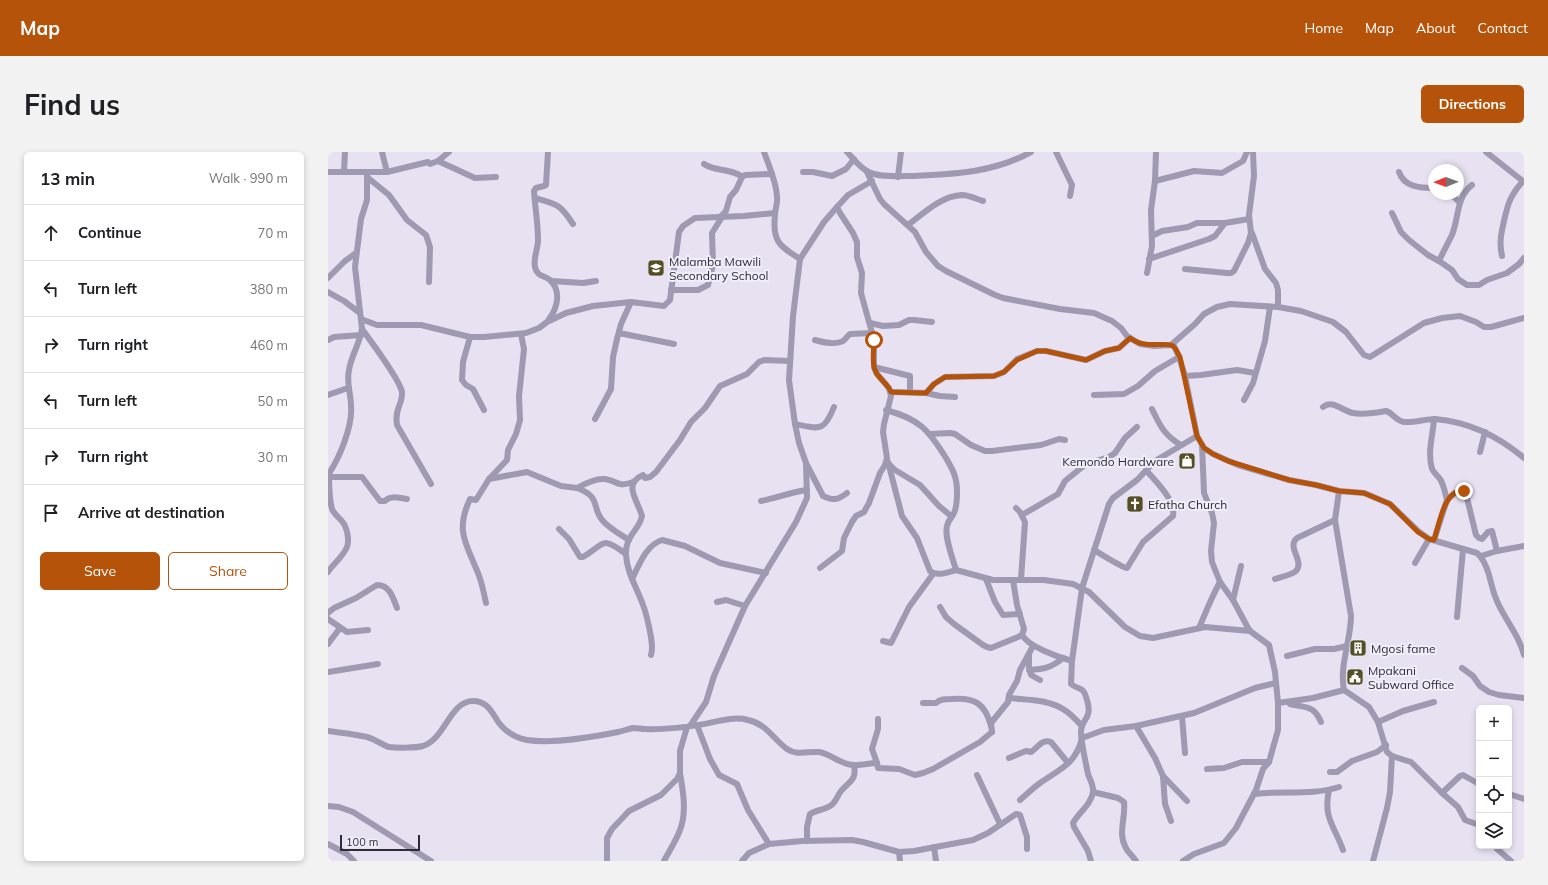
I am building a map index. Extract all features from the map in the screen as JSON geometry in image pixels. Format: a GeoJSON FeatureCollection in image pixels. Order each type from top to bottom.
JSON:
{"type":"FeatureCollection","features":[{"type":"Feature","properties":{"kind":"street"},"geometry":{"type":"LineString","coordinates":[[344,171],[345,152]]}},
{"type":"Feature","properties":{"kind":"street"},"geometry":{"type":"LineString","coordinates":[[382,152],[387,172]]}},
{"type":"Feature","properties":{"kind":"street"},"geometry":{"type":"LineString","coordinates":[[328,172],[344,171],[367,175],[400,170],[416,164],[428,162],[430,164],[438,161],[449,152]]}},
{"type":"Feature","properties":{"kind":"street"},"geometry":{"type":"LineString","coordinates":[[548,152],[546,185],[536,188],[534,191],[538,238],[534,266],[536,272],[540,276],[551,281],[583,284],[596,281]]}},
{"type":"Feature","properties":{"kind":"street"},"geometry":{"type":"LineString","coordinates":[[764,152],[772,174],[778,199],[774,224],[775,237],[781,247],[800,259]]}},
{"type":"Feature","properties":{"kind":"street"},"geometry":{"type":"LineString","coordinates":[[847,152],[867,172],[884,204],[908,225],[932,259],[946,271],[1003,298],[1060,309],[1094,313],[1112,321],[1130,338],[1140,344],[1154,346],[1171,345],[1196,324],[1204,314],[1217,307],[1230,304],[1278,307],[1301,311],[1333,322],[1346,332],[1364,355],[1370,357],[1424,323],[1442,318],[1460,316],[1476,322],[1484,327],[1491,327],[1524,318]]}},
{"type":"Feature","properties":{"kind":"street"},"geometry":{"type":"LineString","coordinates":[[898,176],[901,152]]}},
{"type":"Feature","properties":{"kind":"street"},"geometry":{"type":"LineString","coordinates":[[867,172],[898,176],[960,174],[998,166],[1030,152]]}},
{"type":"Feature","properties":{"kind":"street"},"geometry":{"type":"LineString","coordinates":[[1056,152],[1072,185],[1070,196]]}},
{"type":"Feature","properties":{"kind":"street"},"geometry":{"type":"LineString","coordinates":[[1147,273],[1152,246],[1152,210],[1156,152]]}},
{"type":"Feature","properties":{"kind":"street"},"geometry":{"type":"LineString","coordinates":[[1155,181],[1194,171],[1222,172],[1242,161],[1247,152]]}},
{"type":"Feature","properties":{"kind":"street"},"geometry":{"type":"LineString","coordinates":[[1253,152],[1254,176],[1249,208],[1251,233],[1265,269],[1273,277],[1276,283],[1278,290],[1278,307]]}},
{"type":"Feature","properties":{"kind":"street"},"geometry":{"type":"LineString","coordinates":[[1486,152],[1523,182],[1510,198],[1506,207],[1499,240],[1502,256]]}},
{"type":"Feature","properties":{"kind":"street"},"geometry":{"type":"LineString","coordinates":[[804,172],[813,172],[832,176],[846,169],[854,159]]}},
{"type":"Feature","properties":{"kind":"street"},"geometry":{"type":"LineString","coordinates":[[438,161],[475,178],[496,177]]}},
{"type":"Feature","properties":{"kind":"street"},"geometry":{"type":"LineString","coordinates":[[704,164],[713,169],[732,172],[742,177]]}},
{"type":"Feature","properties":{"kind":"street"},"geometry":{"type":"LineString","coordinates":[[1399,172],[1404,180],[1411,186],[1428,187]]}},
{"type":"Feature","properties":{"kind":"street"},"geometry":{"type":"LineString","coordinates":[[672,290],[698,290],[708,285],[713,264],[712,233],[720,218],[728,208],[730,197],[736,190],[742,177],[745,175],[772,174]]}},
{"type":"Feature","properties":{"kind":"street"},"geometry":{"type":"LineString","coordinates":[[328,572],[343,554],[348,542],[345,526],[337,518],[333,509],[329,486],[329,475],[349,430],[351,406],[348,388],[349,370],[361,332],[356,281],[356,253],[361,219],[367,200],[367,175]]}},
{"type":"Feature","properties":{"kind":"street"},"geometry":{"type":"LineString","coordinates":[[367,175],[389,195],[407,220],[426,235],[430,247],[430,282]]}},
{"type":"Feature","properties":{"kind":"street"},"geometry":{"type":"LineString","coordinates":[[847,493],[839,499],[823,496],[806,463],[795,424],[789,380],[790,361],[800,259],[824,222],[848,195],[872,181]]}},
{"type":"Feature","properties":{"kind":"street"},"geometry":{"type":"LineString","coordinates":[[1439,260],[1452,234],[1460,203],[1472,185]]}},
{"type":"Feature","properties":{"kind":"street"},"geometry":{"type":"LineString","coordinates":[[908,225],[926,209],[950,198],[962,195],[983,201]]}},
{"type":"Feature","properties":{"kind":"street"},"geometry":{"type":"LineString","coordinates":[[534,198],[555,203],[566,212],[574,224]]}},
{"type":"Feature","properties":{"kind":"street"},"geometry":{"type":"LineString","coordinates":[[1457,200],[1460,203]]}},
{"type":"Feature","properties":{"kind":"street"},"geometry":{"type":"LineString","coordinates":[[837,207],[857,242],[857,257],[862,274],[862,303],[870,323],[874,340],[874,367],[877,374],[891,392],[886,410],[883,432],[887,461],[902,516],[917,538],[930,571],[933,574]]}},
{"type":"Feature","properties":{"kind":"street"},"geometry":{"type":"LineString","coordinates":[[328,292],[344,301],[360,316],[377,325],[421,325],[470,337],[521,334],[539,328],[547,322],[579,309],[631,302],[664,306],[670,300],[679,232],[686,224],[695,218],[720,218],[775,213]]}},
{"type":"Feature","properties":{"kind":"street"},"geometry":{"type":"LineString","coordinates":[[1392,213],[1404,235],[1428,255],[1439,260],[1452,270],[1458,279],[1467,285],[1479,286],[1487,280],[1507,273],[1520,264],[1524,258]]}},
{"type":"Feature","properties":{"kind":"street"},"geometry":{"type":"LineString","coordinates":[[1152,236],[1162,231],[1188,227],[1197,223],[1225,223],[1249,219]]}},
{"type":"Feature","properties":{"kind":"street"},"geometry":{"type":"LineString","coordinates":[[1149,259],[1209,239],[1215,236],[1225,223]]}},
{"type":"Feature","properties":{"kind":"street"},"geometry":{"type":"LineString","coordinates":[[1185,269],[1231,273],[1237,266],[1251,233]]}},
{"type":"Feature","properties":{"kind":"street"},"geometry":{"type":"LineString","coordinates":[[328,278],[345,261],[356,253]]}},
{"type":"Feature","properties":{"kind":"street"},"geometry":{"type":"LineString","coordinates":[[547,322],[556,308],[557,295],[555,287],[551,281]]}},
{"type":"Feature","properties":{"kind":"street"},"geometry":{"type":"LineString","coordinates":[[595,419],[611,389],[613,357],[621,324],[631,302]]}},
{"type":"Feature","properties":{"kind":"street"},"geometry":{"type":"LineString","coordinates":[[1244,400],[1252,383],[1265,341],[1270,307]]}},
{"type":"Feature","properties":{"kind":"street"},"geometry":{"type":"LineString","coordinates":[[870,323],[883,326],[899,325],[909,320],[932,322]]}},
{"type":"Feature","properties":{"kind":"street"},"geometry":{"type":"LineString","coordinates":[[328,340],[334,337],[361,332]]}},
{"type":"Feature","properties":{"kind":"street"},"geometry":{"type":"LineString","coordinates":[[361,332],[377,349],[401,388],[402,398],[396,410],[397,425],[431,484]]}},
{"type":"Feature","properties":{"kind":"street"},"geometry":{"type":"LineString","coordinates":[[619,333],[674,344]]}},
{"type":"Feature","properties":{"kind":"street"},"geometry":{"type":"LineString","coordinates":[[815,340],[821,342],[842,342],[850,334],[872,333]]}},
{"type":"Feature","properties":{"kind":"street"},"geometry":{"type":"LineString","coordinates":[[486,603],[479,575],[463,534],[463,521],[465,510],[470,498],[476,500],[489,479],[508,460],[508,450],[516,434],[520,420],[519,396],[524,349],[521,334]]}},
{"type":"Feature","properties":{"kind":"street"},"geometry":{"type":"LineString","coordinates":[[470,337],[463,362],[462,380],[472,389],[484,410]]}},
{"type":"Feature","properties":{"kind":"street"},"geometry":{"type":"LineString","coordinates":[[926,393],[934,384],[945,377],[994,376],[1004,372],[1017,360],[1037,351],[1046,351],[1086,360],[1105,351],[1119,348],[1130,338]]}},
{"type":"Feature","properties":{"kind":"street"},"geometry":{"type":"LineString","coordinates":[[1171,345],[1174,346],[1180,357],[1197,436],[1202,445],[1213,454],[1238,465],[1289,480],[1339,491],[1364,493],[1390,504],[1418,532],[1431,539],[1477,553],[1481,556],[1495,597],[1518,639],[1524,655]]}},
{"type":"Feature","properties":{"kind":"street"},"geometry":{"type":"LineString","coordinates":[[1094,395],[1124,394],[1138,386],[1156,371],[1180,357]]}},
{"type":"Feature","properties":{"kind":"street"},"geometry":{"type":"LineString","coordinates":[[577,488],[585,483],[604,479],[622,486],[633,482],[635,478],[643,475],[645,478],[650,477],[656,472],[680,440],[691,422],[705,408],[720,386],[747,374],[759,362],[764,360],[790,361]]}},
{"type":"Feature","properties":{"kind":"street"},"geometry":{"type":"LineString","coordinates":[[874,367],[910,376],[910,392]]}},
{"type":"Feature","properties":{"kind":"street"},"geometry":{"type":"LineString","coordinates":[[1185,376],[1237,370],[1255,373]]}},
{"type":"Feature","properties":{"kind":"street"},"geometry":{"type":"LineString","coordinates":[[328,394],[348,388]]}},
{"type":"Feature","properties":{"kind":"street"},"geometry":{"type":"LineString","coordinates":[[891,392],[926,393],[955,397]]}},
{"type":"Feature","properties":{"kind":"street"},"geometry":{"type":"LineString","coordinates":[[1323,407],[1326,404],[1331,404],[1352,413],[1363,414],[1389,412],[1400,422],[1434,419],[1471,426],[1485,432],[1513,449],[1524,458]]}},
{"type":"Feature","properties":{"kind":"street"},"geometry":{"type":"LineString","coordinates":[[795,424],[814,428],[821,427],[828,421],[834,407]]}},
{"type":"Feature","properties":{"kind":"street"},"geometry":{"type":"LineString","coordinates":[[886,410],[902,414],[914,420],[930,434],[956,476],[956,504],[954,512],[946,527],[947,538],[956,570]]}},
{"type":"Feature","properties":{"kind":"street"},"geometry":{"type":"LineString","coordinates":[[1152,410],[1169,438],[1181,445]]}},
{"type":"Feature","properties":{"kind":"street"},"geometry":{"type":"LineString","coordinates":[[1434,419],[1430,453],[1432,467],[1434,473],[1441,481],[1447,500]]}},
{"type":"Feature","properties":{"kind":"street"},"geometry":{"type":"LineString","coordinates":[[1022,515],[1058,494],[1065,481],[1086,464],[1109,457],[1115,453],[1126,438],[1138,427]]}},
{"type":"Feature","properties":{"kind":"street"},"geometry":{"type":"LineString","coordinates":[[1480,452],[1485,432]]}},
{"type":"Feature","properties":{"kind":"street"},"geometry":{"type":"LineString","coordinates":[[930,434],[950,433],[971,445],[986,451],[1042,445],[1059,439],[1065,440]]}},
{"type":"Feature","properties":{"kind":"street"},"geometry":{"type":"LineString","coordinates":[[1091,861],[1088,851],[1073,823],[1088,803],[1093,792],[1093,786],[1088,773],[1081,730],[1088,716],[1089,706],[1082,689],[1071,684],[1072,661],[1082,588],[1106,514],[1113,498],[1137,480],[1155,461],[1197,436]]}},
{"type":"Feature","properties":{"kind":"street"},"geometry":{"type":"LineString","coordinates":[[1183,861],[1194,854],[1224,843],[1236,828],[1254,794],[1263,770],[1269,762],[1278,730],[1276,684],[1269,645],[1250,631],[1233,600],[1220,582],[1211,557],[1214,523],[1212,513],[1204,493],[1202,445]]}},
{"type":"Feature","properties":{"kind":"street"},"geometry":{"type":"LineString","coordinates":[[887,461],[895,470],[920,485],[939,506],[951,516]]}},
{"type":"Feature","properties":{"kind":"street"},"geometry":{"type":"LineString","coordinates":[[820,568],[842,551],[844,538],[852,522],[856,516],[864,512],[869,504],[887,461]]}},
{"type":"Feature","properties":{"kind":"street"},"geometry":{"type":"LineString","coordinates":[[664,861],[678,834],[682,822],[684,805],[680,774],[680,751],[691,726],[706,702],[714,676],[745,606],[796,522],[807,498],[806,463]]}},
{"type":"Feature","properties":{"kind":"street"},"geometry":{"type":"LineString","coordinates":[[1094,550],[1111,559],[1122,568],[1126,568],[1143,542],[1173,516],[1173,508],[1164,491],[1146,470]]}},
{"type":"Feature","properties":{"kind":"street"},"geometry":{"type":"LineString","coordinates":[[489,479],[527,472],[561,486],[586,491],[591,496],[603,521],[629,540]]}},
{"type":"Feature","properties":{"kind":"street"},"geometry":{"type":"LineString","coordinates":[[329,475],[362,477],[372,492],[382,501],[392,497],[407,500]]}},
{"type":"Feature","properties":{"kind":"street"},"geometry":{"type":"LineString","coordinates":[[633,482],[635,500],[642,516],[629,540],[626,554],[628,567],[649,624],[653,648],[651,655]]}},
{"type":"Feature","properties":{"kind":"street"},"geometry":{"type":"LineString","coordinates":[[761,500],[783,496],[791,492],[807,490]]}},
{"type":"Feature","properties":{"kind":"street"},"geometry":{"type":"LineString","coordinates":[[1339,491],[1335,520],[1351,630],[1342,680],[1344,690],[1369,707],[1378,722],[1388,752],[1392,756],[1411,762],[1458,807],[1465,820],[1476,824]]}},
{"type":"Feature","properties":{"kind":"street"},"geometry":{"type":"LineString","coordinates":[[1415,563],[1431,539],[1447,500],[1455,493],[1461,491],[1464,491],[1476,535],[1479,538],[1482,538],[1488,532],[1492,531],[1497,551]]}},
{"type":"Feature","properties":{"kind":"street"},"geometry":{"type":"LineString","coordinates":[[1016,508],[1022,515],[1025,522],[1020,579]]}},
{"type":"Feature","properties":{"kind":"street"},"geometry":{"type":"LineString","coordinates":[[1275,579],[1295,572],[1297,568],[1298,561],[1293,545],[1294,541],[1335,520]]}},
{"type":"Feature","properties":{"kind":"street"},"geometry":{"type":"LineString","coordinates":[[559,528],[569,539],[580,557],[583,557],[601,543],[605,542],[614,545],[626,554]]}},
{"type":"Feature","properties":{"kind":"street"},"geometry":{"type":"LineString","coordinates":[[632,578],[645,555],[654,544],[662,540],[685,546],[720,563],[766,573]]}},
{"type":"Feature","properties":{"kind":"street"},"geometry":{"type":"LineString","coordinates":[[1481,556],[1497,551],[1524,546]]}},
{"type":"Feature","properties":{"kind":"street"},"geometry":{"type":"LineString","coordinates":[[1457,617],[1463,549]]}},
{"type":"Feature","properties":{"kind":"street"},"geometry":{"type":"LineString","coordinates":[[1233,600],[1241,566]]}},
{"type":"Feature","properties":{"kind":"street"},"geometry":{"type":"LineString","coordinates":[[883,641],[891,643],[914,598],[933,574],[956,570],[986,579],[1059,581],[1082,588],[1125,627],[1140,636],[1153,638],[1205,627],[1250,631]]}},
{"type":"Feature","properties":{"kind":"street"},"geometry":{"type":"LineString","coordinates":[[986,579],[995,602],[1004,615],[1020,614]]}},
{"type":"Feature","properties":{"kind":"street"},"geometry":{"type":"LineString","coordinates":[[940,607],[949,620],[983,646],[991,648],[1022,635],[1024,629],[1017,605],[1013,580]]}},
{"type":"Feature","properties":{"kind":"street"},"geometry":{"type":"LineString","coordinates":[[1199,628],[1209,602],[1220,582]]}},
{"type":"Feature","properties":{"kind":"street"},"geometry":{"type":"LineString","coordinates":[[328,613],[334,608],[356,598],[377,585],[387,588],[397,608]]}},
{"type":"Feature","properties":{"kind":"street"},"geometry":{"type":"LineString","coordinates":[[717,602],[726,600],[745,606]]}},
{"type":"Feature","properties":{"kind":"street"},"geometry":{"type":"LineString","coordinates":[[328,619],[347,632],[368,630]]}},
{"type":"Feature","properties":{"kind":"street"},"geometry":{"type":"LineString","coordinates":[[328,644],[340,628]]}},
{"type":"Feature","properties":{"kind":"street"},"geometry":{"type":"LineString","coordinates":[[1022,635],[1027,642],[1033,646],[1072,661]]}},
{"type":"Feature","properties":{"kind":"street"},"geometry":{"type":"LineString","coordinates":[[992,732],[991,723],[1004,708],[1024,662],[1029,656],[1033,646]]}},
{"type":"Feature","properties":{"kind":"street"},"geometry":{"type":"LineString","coordinates":[[1287,656],[1315,649],[1334,649],[1347,646]]}},
{"type":"Feature","properties":{"kind":"street"},"geometry":{"type":"LineString","coordinates":[[1029,656],[1029,670],[1031,675],[1040,680]]}},
{"type":"Feature","properties":{"kind":"street"},"geometry":{"type":"LineString","coordinates":[[1029,670],[1044,669],[1063,658]]}},
{"type":"Feature","properties":{"kind":"street"},"geometry":{"type":"LineString","coordinates":[[328,672],[378,664]]}},
{"type":"Feature","properties":{"kind":"street"},"geometry":{"type":"LineString","coordinates":[[1462,668],[1473,676],[1480,686],[1489,692],[1499,695],[1524,698]]}},
{"type":"Feature","properties":{"kind":"street"},"geometry":{"type":"LineString","coordinates":[[1020,800],[1041,783],[1062,770],[1076,754],[1082,738],[1104,730],[1136,726],[1182,716],[1255,688],[1276,684]]}},
{"type":"Feature","properties":{"kind":"street"},"geometry":{"type":"LineString","coordinates":[[1278,703],[1287,703],[1313,698],[1344,690]]}},
{"type":"Feature","properties":{"kind":"street"},"geometry":{"type":"LineString","coordinates":[[923,703],[965,698],[974,700],[987,712],[992,732]]}},
{"type":"Feature","properties":{"kind":"street"},"geometry":{"type":"LineString","coordinates":[[1009,698],[1047,702],[1066,711],[1082,726]]}},
{"type":"Feature","properties":{"kind":"street"},"geometry":{"type":"LineString","coordinates":[[328,731],[368,737],[390,747],[422,746],[431,742],[438,736],[457,708],[464,703],[471,701],[484,704],[489,708],[499,723],[507,731],[517,737],[527,740],[542,741],[582,738],[634,728],[644,730],[691,726],[731,719],[749,720],[772,734],[791,751],[798,753],[818,752],[828,754],[839,762],[854,765],[877,763]]}},
{"type":"Feature","properties":{"kind":"street"},"geometry":{"type":"LineString","coordinates":[[1378,722],[1403,711],[1434,702]]}},
{"type":"Feature","properties":{"kind":"street"},"geometry":{"type":"LineString","coordinates":[[1287,703],[1313,709],[1318,714],[1321,722]]}},
{"type":"Feature","properties":{"kind":"street"},"geometry":{"type":"LineString","coordinates":[[1182,716],[1185,753]]}},
{"type":"Feature","properties":{"kind":"street"},"geometry":{"type":"LineString","coordinates":[[878,719],[878,729],[872,749],[878,768],[899,769],[915,775],[933,769],[980,742],[992,732]]}},
{"type":"Feature","properties":{"kind":"street"},"geometry":{"type":"LineString","coordinates":[[691,726],[719,775],[737,784],[748,810],[769,844]]}},
{"type":"Feature","properties":{"kind":"street"},"geometry":{"type":"LineString","coordinates":[[1136,726],[1155,758],[1163,776],[1186,801]]}},
{"type":"Feature","properties":{"kind":"street"},"geometry":{"type":"LineString","coordinates":[[1009,758],[1026,751],[1031,752],[1042,743],[1048,741],[1054,745],[1068,763]]}},
{"type":"Feature","properties":{"kind":"street"},"geometry":{"type":"LineString","coordinates":[[1330,772],[1337,772],[1352,761],[1376,752],[1386,745]]}},
{"type":"Feature","properties":{"kind":"street"},"geometry":{"type":"LineString","coordinates":[[1373,861],[1390,792],[1392,756]]}},
{"type":"Feature","properties":{"kind":"street"},"geometry":{"type":"LineString","coordinates":[[1207,769],[1224,768],[1242,762],[1269,762]]}},
{"type":"Feature","properties":{"kind":"street"},"geometry":{"type":"LineString","coordinates":[[807,841],[807,827],[810,814],[835,803],[840,792],[853,779],[855,773],[854,765]]}},
{"type":"Feature","properties":{"kind":"street"},"geometry":{"type":"LineString","coordinates":[[607,861],[607,838],[612,829],[629,811],[661,794],[677,779],[680,774]]}},
{"type":"Feature","properties":{"kind":"street"},"geometry":{"type":"LineString","coordinates":[[977,775],[1000,824]]}},
{"type":"Feature","properties":{"kind":"street"},"geometry":{"type":"LineString","coordinates":[[1442,793],[1463,775],[1476,782]]}},
{"type":"Feature","properties":{"kind":"street"},"geometry":{"type":"LineString","coordinates":[[1163,776],[1165,804],[1171,821]]}},
{"type":"Feature","properties":{"kind":"street"},"geometry":{"type":"LineString","coordinates":[[1254,794],[1276,791],[1302,793],[1329,790],[1339,787]]}},
{"type":"Feature","properties":{"kind":"street"},"geometry":{"type":"LineString","coordinates":[[1329,790],[1326,808],[1329,820],[1338,837],[1342,850]]}},
{"type":"Feature","properties":{"kind":"street"},"geometry":{"type":"LineString","coordinates":[[1093,792],[1118,798],[1124,802],[1125,809],[1122,831],[1124,844],[1136,861]]}},
{"type":"Feature","properties":{"kind":"street"},"geometry":{"type":"LineString","coordinates":[[1512,795],[1524,799]]}},
{"type":"Feature","properties":{"kind":"street"},"geometry":{"type":"LineString","coordinates":[[328,806],[340,807],[353,812],[431,861]]}},
{"type":"Feature","properties":{"kind":"street"},"geometry":{"type":"LineString","coordinates":[[742,861],[749,853],[769,844],[807,841],[852,840],[899,852],[934,847],[972,840],[988,833],[1014,814],[1020,815],[1027,837],[1027,849]]}},
{"type":"Feature","properties":{"kind":"street"},"geometry":{"type":"LineString","coordinates":[[328,844],[347,854],[354,861]]}},
{"type":"Feature","properties":{"kind":"street"},"geometry":{"type":"LineString","coordinates":[[934,847],[936,861]]}},
{"type":"Feature","properties":{"kind":"street"},"geometry":{"type":"LineString","coordinates":[[1497,849],[1511,861]]}},
{"type":"Feature","properties":{"kind":"street"},"geometry":{"type":"LineString","coordinates":[[899,852],[900,861]]}},
{"type":"Feature","properties":{"kind":"place","name":"Malamba Mawili Secondary School"},"geometry":{"type":"Point","coordinates":[656,268]}},
{"type":"Feature","properties":{"kind":"place","name":"Kemondo Hardware"},"geometry":{"type":"Point","coordinates":[1187,461]}},
{"type":"Feature","properties":{"kind":"place","name":"Efatha Church"},"geometry":{"type":"Point","coordinates":[1135,504]}},
{"type":"Feature","properties":{"kind":"place","name":"Mgosi fame"},"geometry":{"type":"Point","coordinates":[1358,648]}},
{"type":"Feature","properties":{"kind":"place","name":"Mpakani Subward Office"},"geometry":{"type":"Point","coordinates":[1355,677]}},
{"type":"Feature","properties":{"kind":"route"},"geometry":{"type":"LineString","coordinates":[[874,340],[874,367],[877,374],[891,392],[922,393],[926,393],[934,384],[945,377],[994,376],[1004,372],[1017,360],[1037,351],[1046,351],[1086,360],[1110,349],[1119,348],[1130,338],[1140,344],[1154,346],[1171,345],[1174,346],[1180,357],[1197,436],[1204,448],[1213,454],[1238,465],[1289,480],[1339,491],[1364,493],[1390,504],[1418,532],[1429,539],[1434,540],[1447,500],[1455,493],[1464,491]]}}]}
